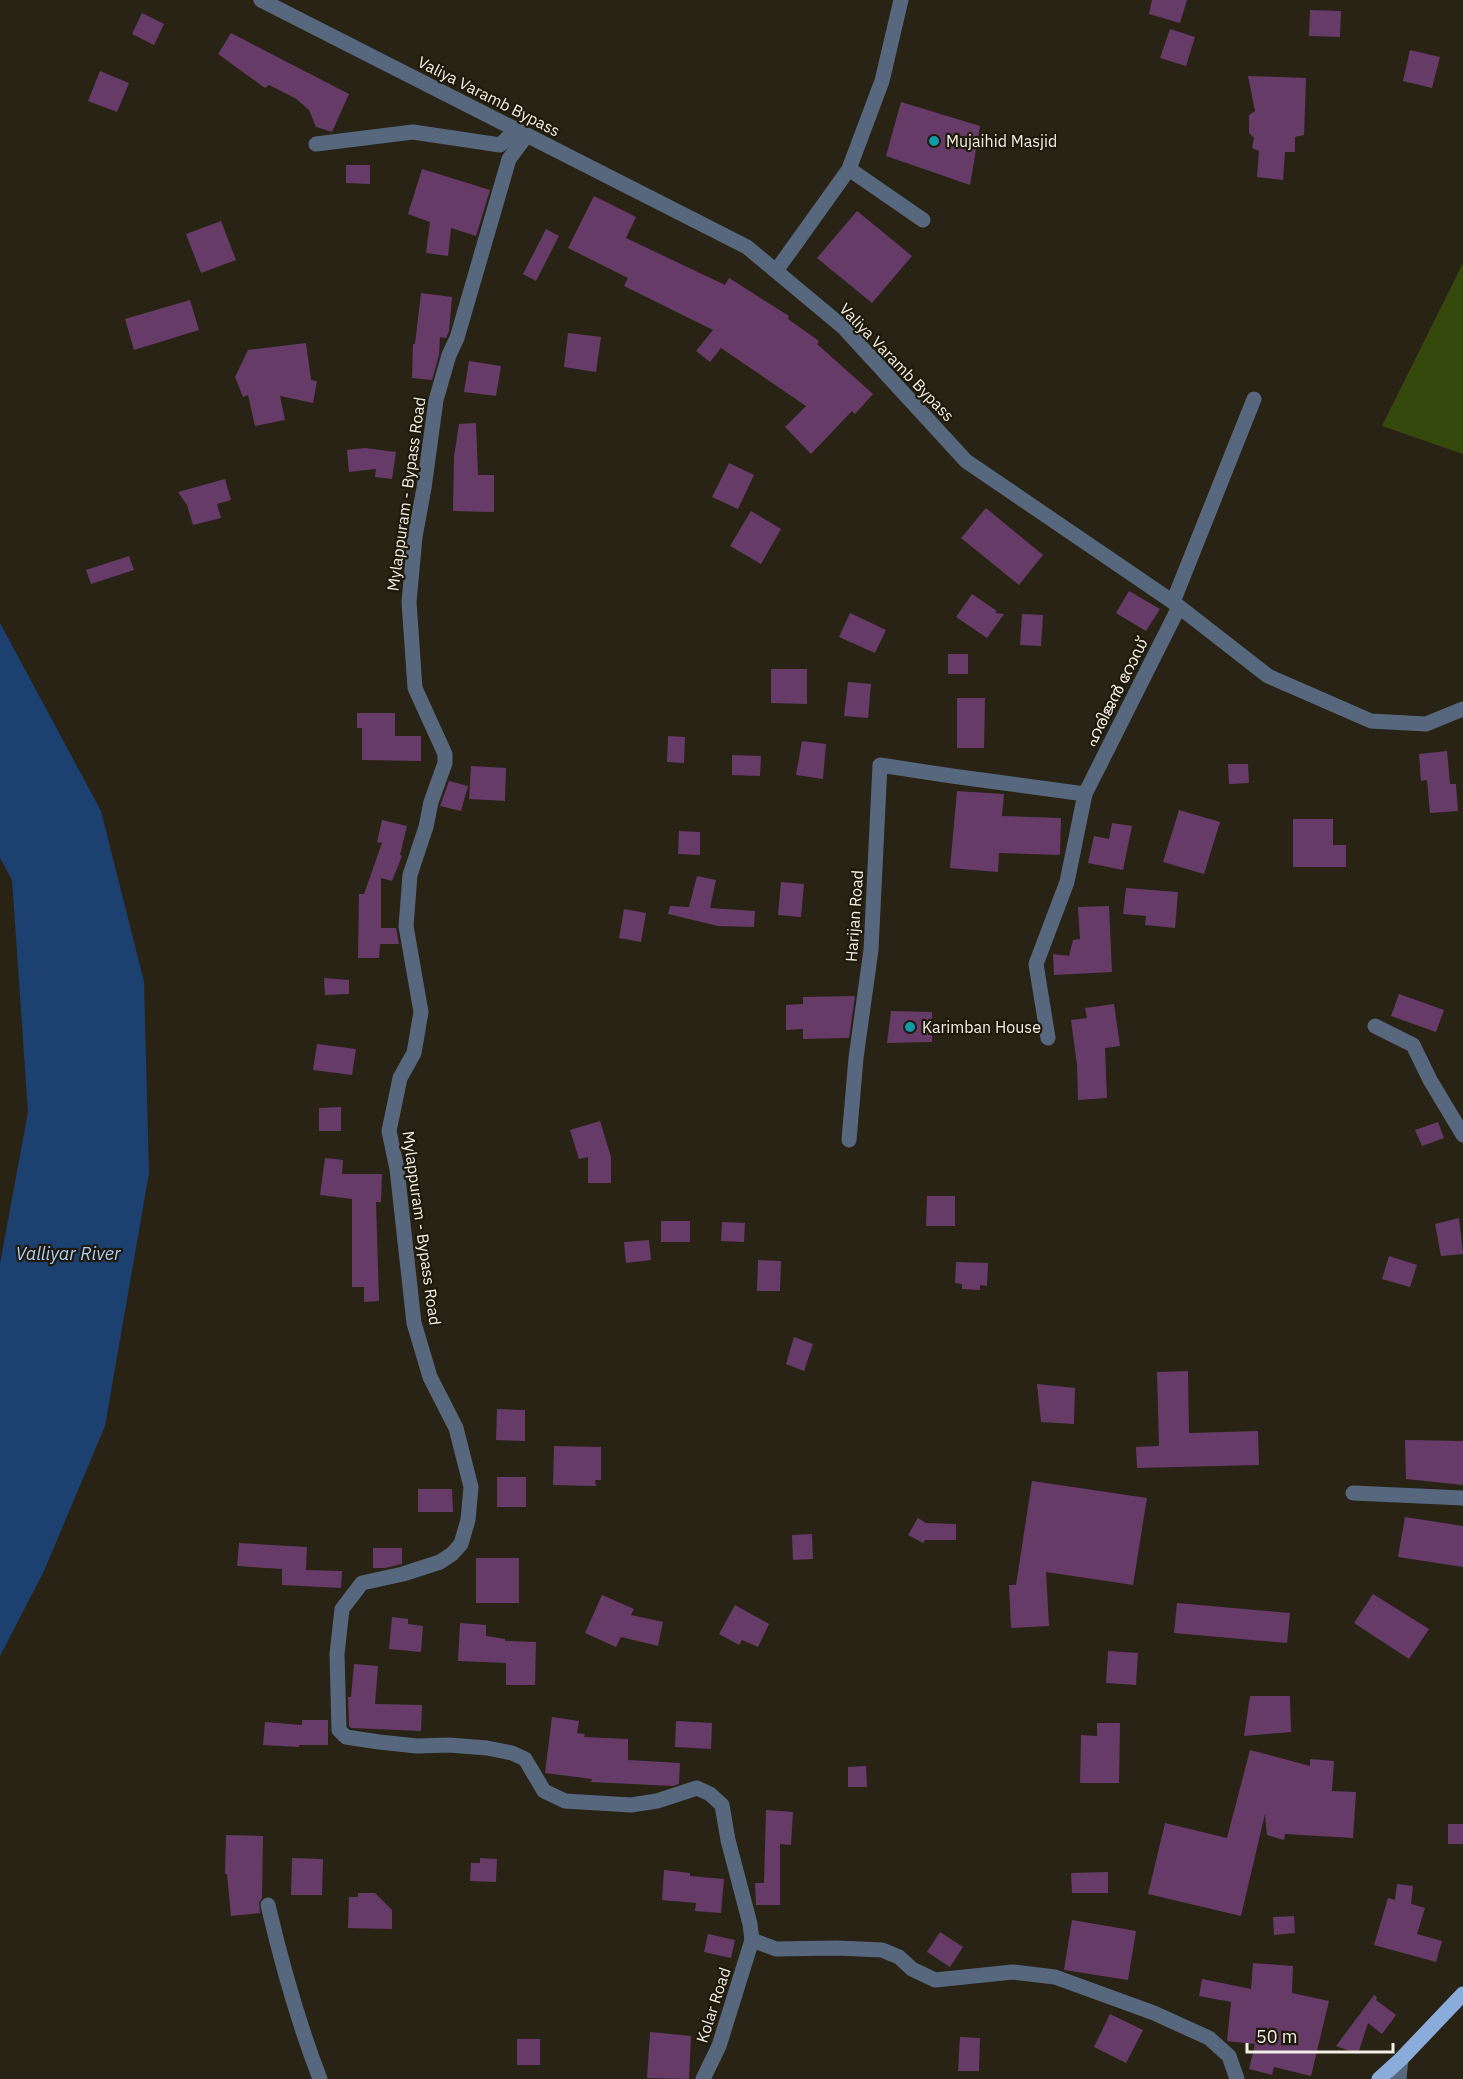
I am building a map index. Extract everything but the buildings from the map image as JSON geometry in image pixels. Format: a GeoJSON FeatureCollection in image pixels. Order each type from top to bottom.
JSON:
{"type":"FeatureCollection","features":[{"type":"Feature","properties":{"kind":"main road"},"geometry":{"type":"LineString","coordinates":[[1378,2079],[1401,2059],[1463,1994]]}},
{"type":"Feature","properties":{"kind":"street","name":"Valiya Varamb Bypass"},"geometry":{"type":"LineString","coordinates":[[261,0],[747,247],[843,327],[966,461],[1176,605],[1268,676],[1371,721],[1426,724],[1463,709]]}},
{"type":"Feature","properties":{"kind":"street"},"geometry":{"type":"LineString","coordinates":[[776,271],[849,170],[882,81],[901,0]]}},
{"type":"Feature","properties":{"kind":"street"},"geometry":{"type":"LineString","coordinates":[[316,144],[413,132],[500,145],[521,132]]}},
{"type":"Feature","properties":{"kind":"street","name":"Mylappuram - Bypass Road"},"geometry":{"type":"LineString","coordinates":[[521,132],[509,159],[457,338],[449,355],[436,400],[415,537],[409,602],[415,688],[445,754],[445,763],[410,875],[406,926],[421,1012],[414,1053],[400,1078],[389,1131],[397,1169],[414,1323],[430,1377],[456,1428],[471,1487],[468,1520],[461,1544],[452,1554],[440,1562],[403,1574],[362,1583],[342,1609],[337,1654],[339,1730],[346,1737],[379,1742],[417,1746],[449,1745],[488,1748],[512,1753],[525,1759],[544,1791],[565,1801],[631,1805],[657,1802],[698,1788],[710,1794],[722,1805],[752,1940]]}},
{"type":"Feature","properties":{"kind":"street"},"geometry":{"type":"LineString","coordinates":[[849,170],[923,220]]}},
{"type":"Feature","properties":{"kind":"street","name":"ഹരിജൻ റോഡ്"},"geometry":{"type":"LineString","coordinates":[[1048,1038],[1036,964],[1067,882],[1085,794],[1176,605],[1254,399]]}},
{"type":"Feature","properties":{"kind":"street","name":"Harijan Road"},"geometry":{"type":"LineString","coordinates":[[849,1140],[856,1058],[872,950],[880,765],[1085,794]]}},
{"type":"Feature","properties":{"kind":"street"},"geometry":{"type":"LineString","coordinates":[[1375,1026],[1413,1045],[1430,1080],[1463,1135]]}},
{"type":"Feature","properties":{"kind":"street"},"geometry":{"type":"LineString","coordinates":[[1353,1493],[1463,1498]]}},
{"type":"Feature","properties":{"kind":"street"},"geometry":{"type":"LineString","coordinates":[[268,1905],[281,1962],[320,2079]]}},
{"type":"Feature","properties":{"kind":"street"},"geometry":{"type":"LineString","coordinates":[[752,1940],[776,1949],[837,1947],[882,1950],[899,1957],[912,1969],[935,1980],[1013,1972],[1055,1977],[1154,2013],[1209,2038],[1229,2056],[1237,2079]]}},
{"type":"Feature","properties":{"kind":"street","name":"Kolar Road"},"geometry":{"type":"LineString","coordinates":[[704,2079],[719,2046],[752,1940]]}},
{"type":"Feature","properties":{"kind":"street"},"geometry":{"type":"LineString","coordinates":[[1399,2079],[1401,2059]]}},
{"type":"Feature","properties":{"kind":"green space"},"geometry":{"type":"Polygon","coordinates":[[[1463,263],[1463,454],[1382,426],[1463,263]]]}},
{"type":"Feature","properties":{"kind":"water","name":"Valliyar River"},"geometry":{"type":"Polygon","coordinates":[[[0,623],[101,811],[144,982],[149,1173],[105,1426],[44,1571],[0,1656],[0,1264],[28,1112],[12,880],[0,858],[0,623]]]}},
{"type":"Feature","properties":{"kind":"place","name":"Mujaihid Masjid"},"geometry":{"type":"Point","coordinates":[934,141]}},
{"type":"Feature","properties":{"kind":"place","name":"Karimban House"},"geometry":{"type":"Point","coordinates":[910,1027]}}]}
